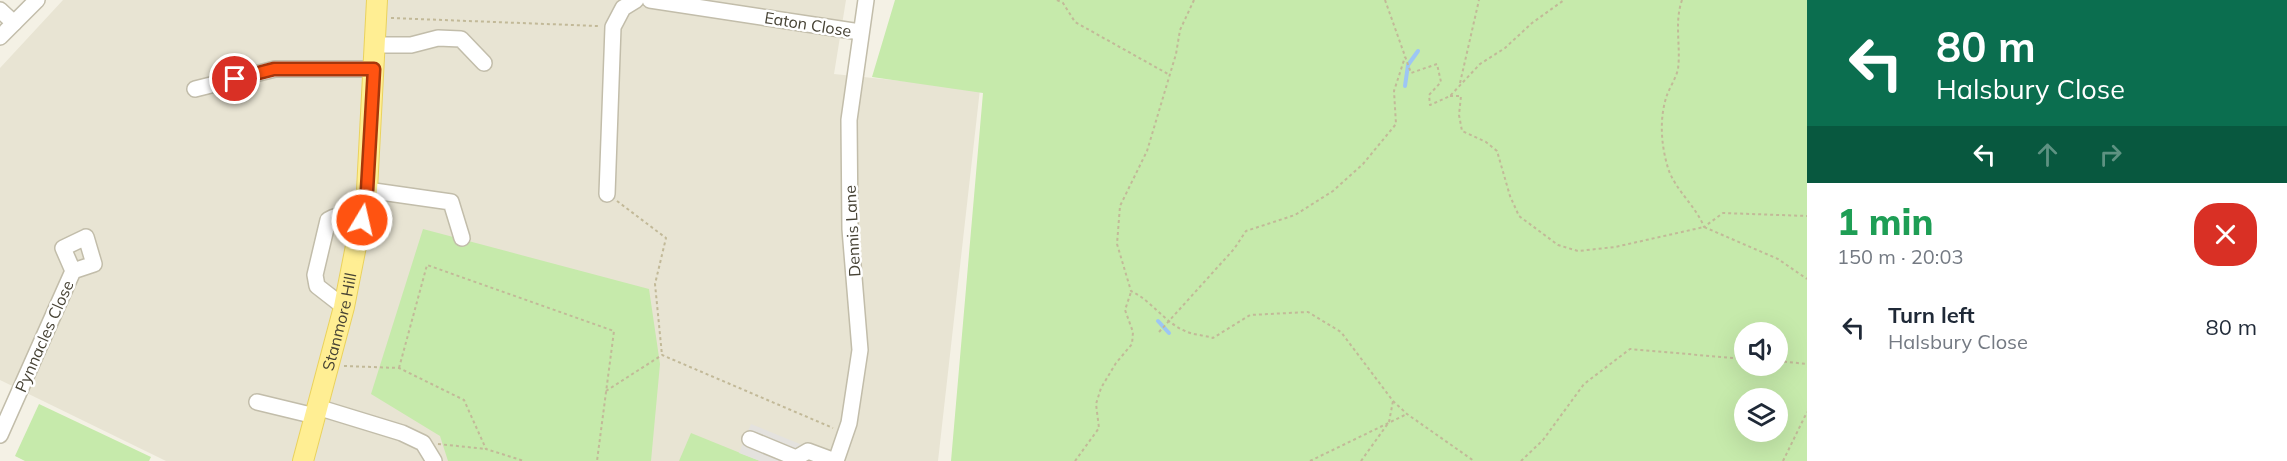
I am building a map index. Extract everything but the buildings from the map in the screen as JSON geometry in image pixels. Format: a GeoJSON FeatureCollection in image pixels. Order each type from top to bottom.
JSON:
{"type":"FeatureCollection","features":[{"type":"Feature","properties":{"kind":"main road","name":"Stanmore Hill"},"geometry":{"type":"LineString","coordinates":[[303,461],[326,366],[344,307],[367,190],[377,8]]}},
{"type":"Feature","properties":{"kind":"street"},"geometry":{"type":"LineString","coordinates":[[0,36],[37,0]]}},
{"type":"Feature","properties":{"kind":"street"},"geometry":{"type":"LineString","coordinates":[[606,194],[614,27],[623,9],[636,0]]}},
{"type":"Feature","properties":{"kind":"street","name":"Eaton Close"},"geometry":{"type":"LineString","coordinates":[[650,0],[860,32]]}},
{"type":"Feature","properties":{"kind":"street","name":"Dennis Lane"},"geometry":{"type":"LineString","coordinates":[[835,461],[845,433],[860,350],[850,229],[849,120],[866,0]]}},
{"type":"Feature","properties":{"kind":"street"},"geometry":{"type":"LineString","coordinates":[[0,10],[14,23]]}},
{"type":"Feature","properties":{"kind":"street"},"geometry":{"type":"LineString","coordinates":[[375,45],[411,45],[438,38],[461,39],[484,63]]}},
{"type":"Feature","properties":{"kind":"street"},"geometry":{"type":"LineString","coordinates":[[195,89],[274,69],[374,69]]}},
{"type":"Feature","properties":{"kind":"street"},"geometry":{"type":"LineString","coordinates":[[367,190],[451,202],[462,238]]}},
{"type":"Feature","properties":{"kind":"street"},"geometry":{"type":"LineString","coordinates":[[344,307],[317,286],[315,275],[328,220],[337,215],[350,214],[362,220]]}},
{"type":"Feature","properties":{"kind":"street","name":"Pynnacles Close"},"geometry":{"type":"LineString","coordinates":[[0,435],[73,271]]}},
{"type":"Feature","properties":{"kind":"street"},"geometry":{"type":"LineString","coordinates":[[257,402],[316,412],[402,433],[423,443],[434,461]]}},
{"type":"Feature","properties":{"kind":"street"},"geometry":{"type":"LineString","coordinates":[[750,439],[796,458],[808,451],[835,461]]}},
{"type":"Feature","properties":{"kind":"path"},"geometry":{"type":"LineString","coordinates":[[1057,0],[1063,3],[1075,22],[1168,74]]}},
{"type":"Feature","properties":{"kind":"path"},"geometry":{"type":"LineString","coordinates":[[1075,461],[1099,428],[1096,404],[1101,388],[1116,363],[1132,344],[1133,332],[1125,310],[1131,291],[1117,244],[1120,206],[1147,151],[1168,74],[1176,54],[1180,30],[1194,0]]}},
{"type":"Feature","properties":{"kind":"path"},"geometry":{"type":"LineString","coordinates":[[1385,0],[1411,73],[1437,64],[1441,82],[1429,95],[1430,105],[1450,96],[1480,64],[1505,48],[1532,23],[1564,0]]}},
{"type":"Feature","properties":{"kind":"path"},"geometry":{"type":"LineString","coordinates":[[1460,86],[1479,0]]}},
{"type":"Feature","properties":{"kind":"path"},"geometry":{"type":"LineString","coordinates":[[1682,0],[1677,41],[1678,70],[1666,98],[1661,128],[1668,170],[1688,202],[1700,216],[1704,227],[1778,259],[1807,279]]}},
{"type":"Feature","properties":{"kind":"path"},"geometry":{"type":"LineString","coordinates":[[377,8],[614,27]]}},
{"type":"Feature","properties":{"kind":"path"},"geometry":{"type":"LineString","coordinates":[[1160,332],[1234,249],[1246,231],[1295,215],[1333,191],[1364,164],[1396,124],[1394,91],[1405,57]]}},
{"type":"Feature","properties":{"kind":"path"},"geometry":{"type":"LineString","coordinates":[[1450,96],[1461,96],[1459,115],[1462,131],[1486,142],[1497,151],[1510,196],[1519,216],[1558,245],[1578,251],[1615,247],[1704,227],[1723,213],[1807,216]]}},
{"type":"Feature","properties":{"kind":"path"},"geometry":{"type":"LineString","coordinates":[[606,194],[666,238],[655,285],[662,356]]}},
{"type":"Feature","properties":{"kind":"path"},"geometry":{"type":"LineString","coordinates":[[399,368],[427,265],[615,331],[597,461]]}},
{"type":"Feature","properties":{"kind":"path"},"geometry":{"type":"LineString","coordinates":[[1131,291],[1144,298],[1170,322],[1186,331],[1213,338],[1250,315],[1308,312],[1341,332],[1393,401],[1407,414],[1474,461]]}},
{"type":"Feature","properties":{"kind":"path"},"geometry":{"type":"LineString","coordinates":[[1521,461],[1543,440],[1584,384],[1630,349],[1734,358]]}},
{"type":"Feature","properties":{"kind":"path"},"geometry":{"type":"LineString","coordinates":[[662,356],[845,433]]}},
{"type":"Feature","properties":{"kind":"path"},"geometry":{"type":"LineString","coordinates":[[606,391],[662,356]]}},
{"type":"Feature","properties":{"kind":"path"},"geometry":{"type":"LineString","coordinates":[[1788,362],[1807,364]]}},
{"type":"Feature","properties":{"kind":"path"},"geometry":{"type":"LineString","coordinates":[[326,366],[399,368],[464,400],[486,449]]}},
{"type":"Feature","properties":{"kind":"path"},"geometry":{"type":"LineString","coordinates":[[1361,461],[1389,422],[1393,401]]}},
{"type":"Feature","properties":{"kind":"path"},"geometry":{"type":"LineString","coordinates":[[1783,461],[1807,412]]}},
{"type":"Feature","properties":{"kind":"path"},"geometry":{"type":"LineString","coordinates":[[1310,461],[1407,414]]}},
{"type":"Feature","properties":{"kind":"path"},"geometry":{"type":"LineString","coordinates":[[423,443],[486,449],[524,461]]}},
{"type":"Feature","properties":{"kind":"shaded area"},"geometry":{"type":"Polygon","coordinates":[[[63,0],[846,0],[834,74],[980,89],[938,461],[166,461],[0,380],[0,68],[63,0]]]}},
{"type":"Feature","properties":{"kind":"shaded area"},"geometry":{"type":"Polygon","coordinates":[[[751,424],[817,451],[813,461],[760,461],[739,453],[751,424]]]}},
{"type":"Feature","properties":{"kind":"green space"},"geometry":{"type":"Polygon","coordinates":[[[895,0],[1807,0],[1807,461],[951,461],[983,93],[872,77],[895,0]]]}},
{"type":"Feature","properties":{"kind":"green space"},"geometry":{"type":"Polygon","coordinates":[[[423,229],[649,289],[660,364],[651,461],[448,461],[440,436],[371,394],[423,229]]]}},
{"type":"Feature","properties":{"kind":"green space"},"geometry":{"type":"Polygon","coordinates":[[[39,404],[151,457],[149,461],[25,461],[15,456],[39,404]]]}},
{"type":"Feature","properties":{"kind":"green space"},"geometry":{"type":"Polygon","coordinates":[[[691,433],[760,461],[679,461],[691,433]]]}},
{"type":"Feature","properties":{"kind":"waterway"},"geometry":{"type":"LineString","coordinates":[[1405,86],[1408,65],[1418,51]]}},
{"type":"Feature","properties":{"kind":"waterway"},"geometry":{"type":"LineString","coordinates":[[1158,321],[1169,333]]}},
{"type":"Feature","properties":{"kind":"route"},"geometry":{"type":"LineString","coordinates":[[235,79],[274,69],[374,69],[367,190],[362,220]]}}]}
